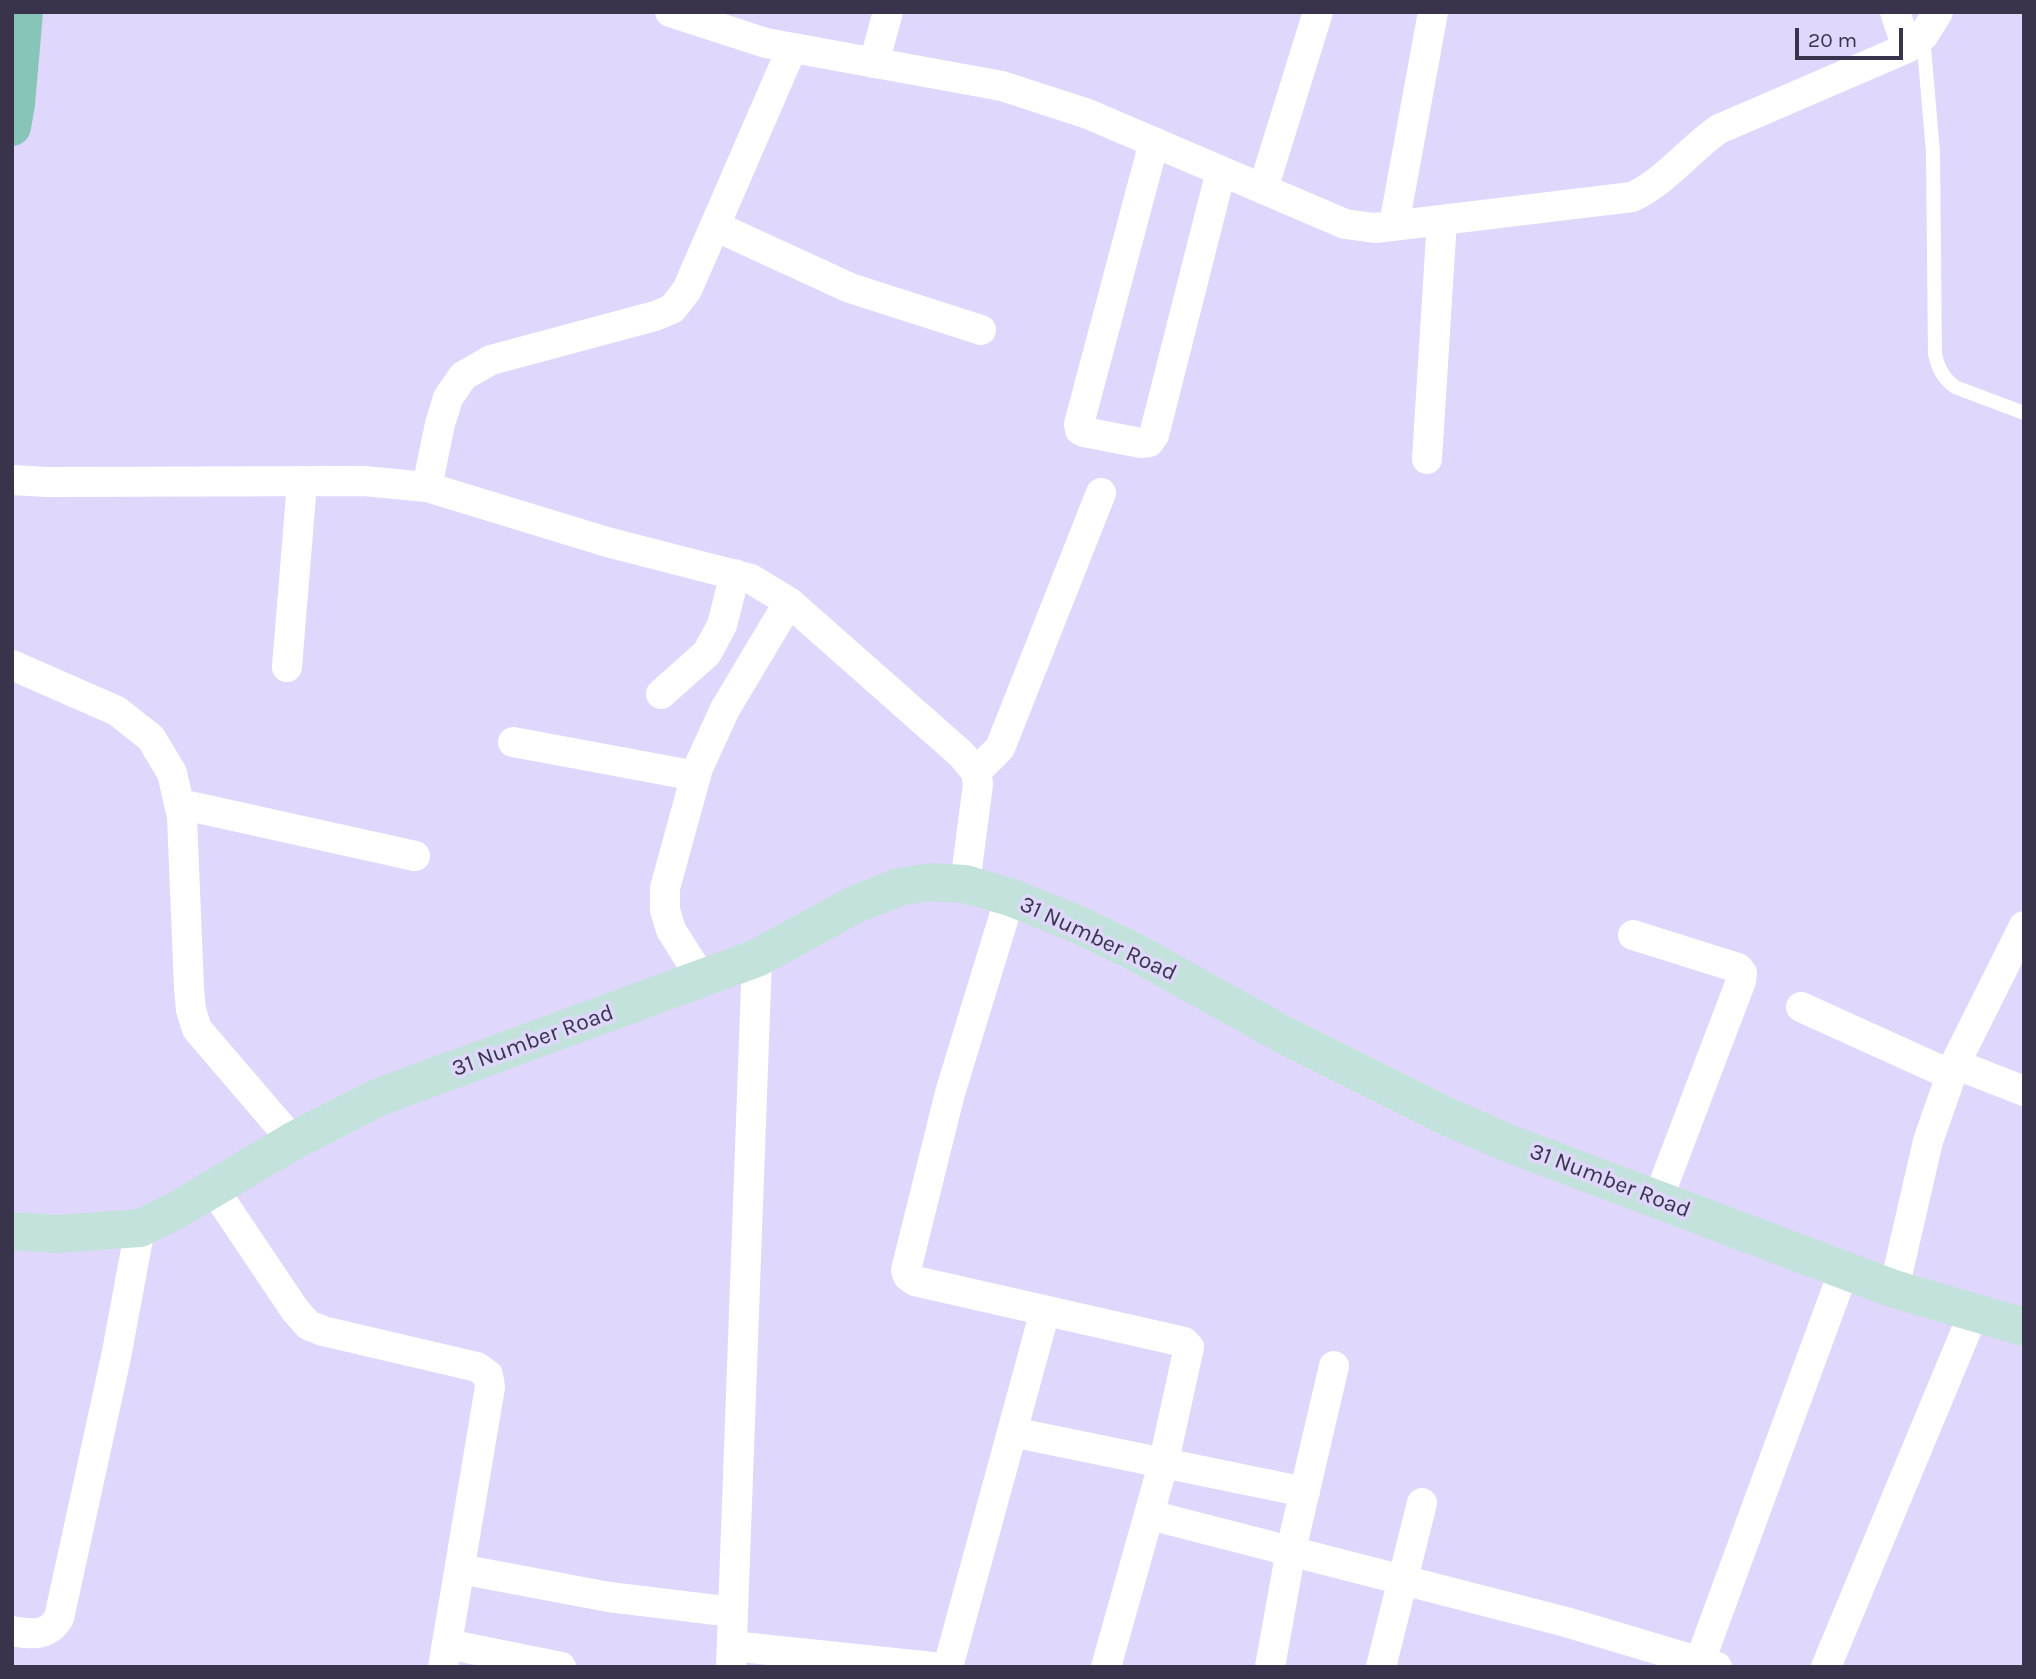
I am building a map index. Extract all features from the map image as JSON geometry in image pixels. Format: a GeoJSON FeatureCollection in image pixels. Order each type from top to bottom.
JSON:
{"type":"FeatureCollection","features":[{"type":"Feature","properties":{"kind":"main road"},"geometry":{"type":"LineString","coordinates":[[12,127],[24,12]]}},
{"type":"Feature","properties":{"kind":"main road","name":"31 Number Road"},"geometry":{"type":"LineString","coordinates":[[12,1231],[58,1234],[140,1228],[175,1212],[293,1141],[379,1097],[757,958],[856,904],[899,887],[930,882],[965,884],[1010,897],[1077,924],[1282,1034],[1505,1142],[1894,1289],[2024,1327]]}},
{"type":"Feature","properties":{"kind":"street"},"geometry":{"type":"LineString","coordinates":[[670,12],[766,43],[1002,86],[1088,114],[1345,224],[1375,228],[1633,197],[1646,191],[1699,143],[1719,129],[1923,32],[1895,12]]}},
{"type":"Feature","properties":{"kind":"street"},"geometry":{"type":"LineString","coordinates":[[874,63],[888,12]]}},
{"type":"Feature","properties":{"kind":"street"},"geometry":{"type":"LineString","coordinates":[[1263,189],[1318,12]]}},
{"type":"Feature","properties":{"kind":"street"},"geometry":{"type":"LineString","coordinates":[[1394,225],[1433,12]]}},
{"type":"Feature","properties":{"kind":"street"},"geometry":{"type":"LineString","coordinates":[[427,487],[448,398],[463,376],[491,359],[655,317],[672,309],[687,290],[792,48]]}},
{"type":"Feature","properties":{"kind":"street"},"geometry":{"type":"LineString","coordinates":[[1154,142],[1079,425],[1084,432],[1141,443],[1149,442],[1154,435],[1221,171]]}},
{"type":"Feature","properties":{"kind":"street"},"geometry":{"type":"LineString","coordinates":[[1427,459],[1442,220]]}},
{"type":"Feature","properties":{"kind":"street"},"geometry":{"type":"LineString","coordinates":[[715,226],[850,288],[981,330]]}},
{"type":"Feature","properties":{"kind":"street"},"geometry":{"type":"LineString","coordinates":[[12,480],[302,483],[363,481],[427,487],[607,542],[751,579],[789,602],[961,754],[976,772],[978,784],[965,884]]}},
{"type":"Feature","properties":{"kind":"street"},"geometry":{"type":"LineString","coordinates":[[287,667],[302,483]]}},
{"type":"Feature","properties":{"kind":"street"},"geometry":{"type":"LineString","coordinates":[[976,772],[1000,748],[1101,493]]}},
{"type":"Feature","properties":{"kind":"street"},"geometry":{"type":"LineString","coordinates":[[661,694],[707,653],[722,625],[735,574]]}},
{"type":"Feature","properties":{"kind":"street"},"geometry":{"type":"LineString","coordinates":[[702,979],[671,930],[665,910],[665,888],[696,775],[724,709],[789,602]]}},
{"type":"Feature","properties":{"kind":"street"},"geometry":{"type":"LineString","coordinates":[[12,665],[117,710],[151,738],[172,773],[182,817],[189,988],[191,1010],[197,1029],[293,1141]]}},
{"type":"Feature","properties":{"kind":"street"},"geometry":{"type":"LineString","coordinates":[[513,742],[696,775]]}},
{"type":"Feature","properties":{"kind":"street"},"geometry":{"type":"LineString","coordinates":[[180,804],[415,856]]}},
{"type":"Feature","properties":{"kind":"street"},"geometry":{"type":"LineString","coordinates":[[1010,897],[950,1093],[906,1270],[908,1276],[915,1280],[1184,1342],[1188,1347],[1164,1461],[1106,1667]]}},
{"type":"Feature","properties":{"kind":"street"},"geometry":{"type":"LineString","coordinates":[[1894,1289],[1928,1141],[1953,1070],[2024,926]]}},
{"type":"Feature","properties":{"kind":"street"},"geometry":{"type":"LineString","coordinates":[[1633,934],[1738,968],[1742,973],[1658,1199]]}},
{"type":"Feature","properties":{"kind":"street"},"geometry":{"type":"LineString","coordinates":[[757,958],[731,1656],[933,1667]]}},
{"type":"Feature","properties":{"kind":"street"},"geometry":{"type":"LineString","coordinates":[[1801,1007],[1953,1070],[2024,1091]]}},
{"type":"Feature","properties":{"kind":"street"},"geometry":{"type":"LineString","coordinates":[[213,1188],[295,1310],[308,1325],[323,1331],[477,1367],[488,1375],[490,1387],[445,1655],[561,1667]]}},
{"type":"Feature","properties":{"kind":"street"},"geometry":{"type":"LineString","coordinates":[[12,1632],[42,1633],[53,1627],[60,1618],[116,1357],[140,1228]]}},
{"type":"Feature","properties":{"kind":"street"},"geometry":{"type":"LineString","coordinates":[[1150,1515],[1403,1578],[1709,1664],[1844,1270]]}},
{"type":"Feature","properties":{"kind":"street"},"geometry":{"type":"LineString","coordinates":[[948,1667],[1045,1311]]}},
{"type":"Feature","properties":{"kind":"street"},"geometry":{"type":"LineString","coordinates":[[1826,1667],[1974,1312]]}},
{"type":"Feature","properties":{"kind":"street"},"geometry":{"type":"LineString","coordinates":[[1270,1667],[1292,1550],[1334,1366]]}},
{"type":"Feature","properties":{"kind":"street"},"geometry":{"type":"LineString","coordinates":[[1012,1432],[1305,1492]]}},
{"type":"Feature","properties":{"kind":"street"},"geometry":{"type":"LineString","coordinates":[[1381,1667],[1422,1503]]}},
{"type":"Feature","properties":{"kind":"street"},"geometry":{"type":"LineString","coordinates":[[460,1569],[609,1597],[733,1612]]}},
{"type":"Feature","properties":{"kind":"lane"},"geometry":{"type":"LineString","coordinates":[[1923,32],[1933,152],[1935,354],[1938,367],[1946,380],[1955,387],[2024,413]]}}]}
